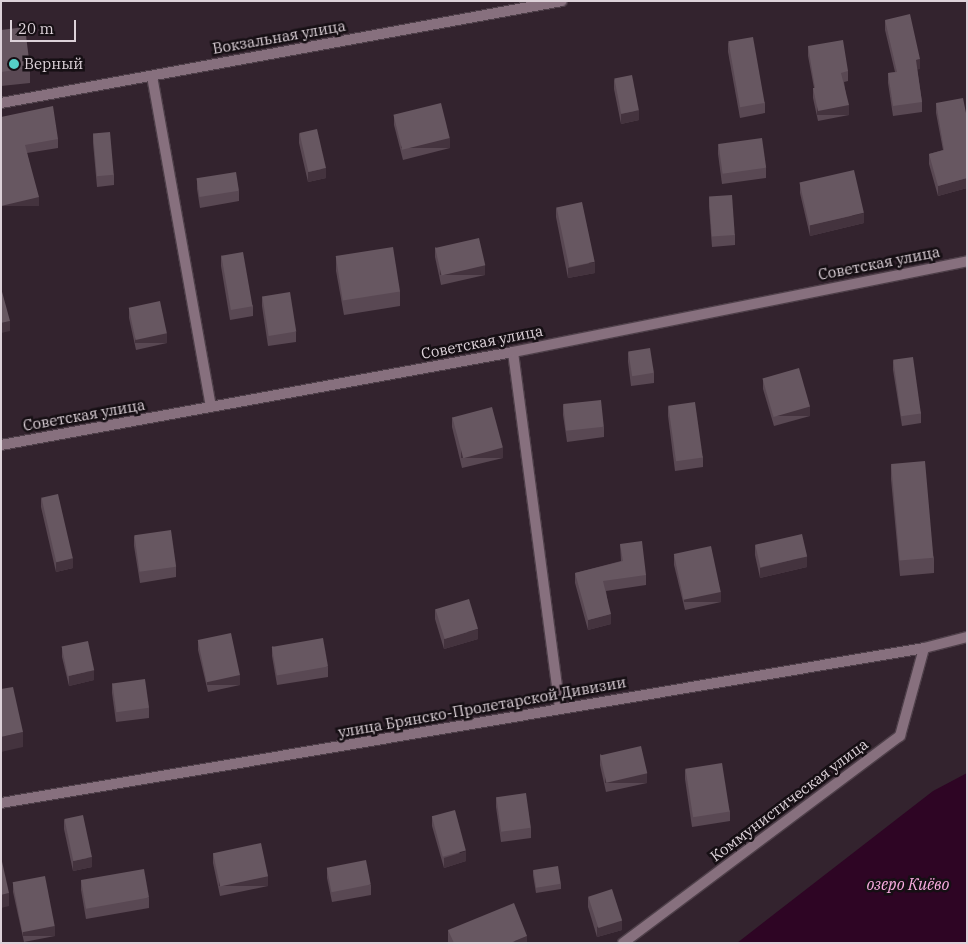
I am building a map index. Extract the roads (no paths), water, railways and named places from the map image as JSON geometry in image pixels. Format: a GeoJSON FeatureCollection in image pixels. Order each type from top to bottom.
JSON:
{"type":"FeatureCollection","features":[{"type":"Feature","properties":{"kind":"street","name":"Вокзальная улица"},"geometry":{"type":"LineString","coordinates":[[1,102],[562,1]]}},
{"type":"Feature","properties":{"kind":"street"},"geometry":{"type":"LineString","coordinates":[[152,76],[211,407]]}},
{"type":"Feature","properties":{"kind":"street","name":"Советская улица"},"geometry":{"type":"LineString","coordinates":[[1,445],[513,352],[967,261]]}},
{"type":"Feature","properties":{"kind":"street"},"geometry":{"type":"LineString","coordinates":[[513,352],[560,709]]}},
{"type":"Feature","properties":{"kind":"street","name":"улица Брянско-Пролетарской Дивизии"},"geometry":{"type":"LineString","coordinates":[[1,803],[924,648],[967,637]]}},
{"type":"Feature","properties":{"kind":"street","name":"Коммунистическая улица"},"geometry":{"type":"LineString","coordinates":[[623,943],[900,736],[924,648]]}},
{"type":"Feature","properties":{"kind":"water","name":"озеро Киёво"},"geometry":{"type":"Polygon","coordinates":[[[967,773],[967,943],[737,943],[933,791],[967,773]]]}},
{"type":"Feature","properties":{"kind":"place","name":"Верный"},"geometry":{"type":"Point","coordinates":[14,64]}}]}
